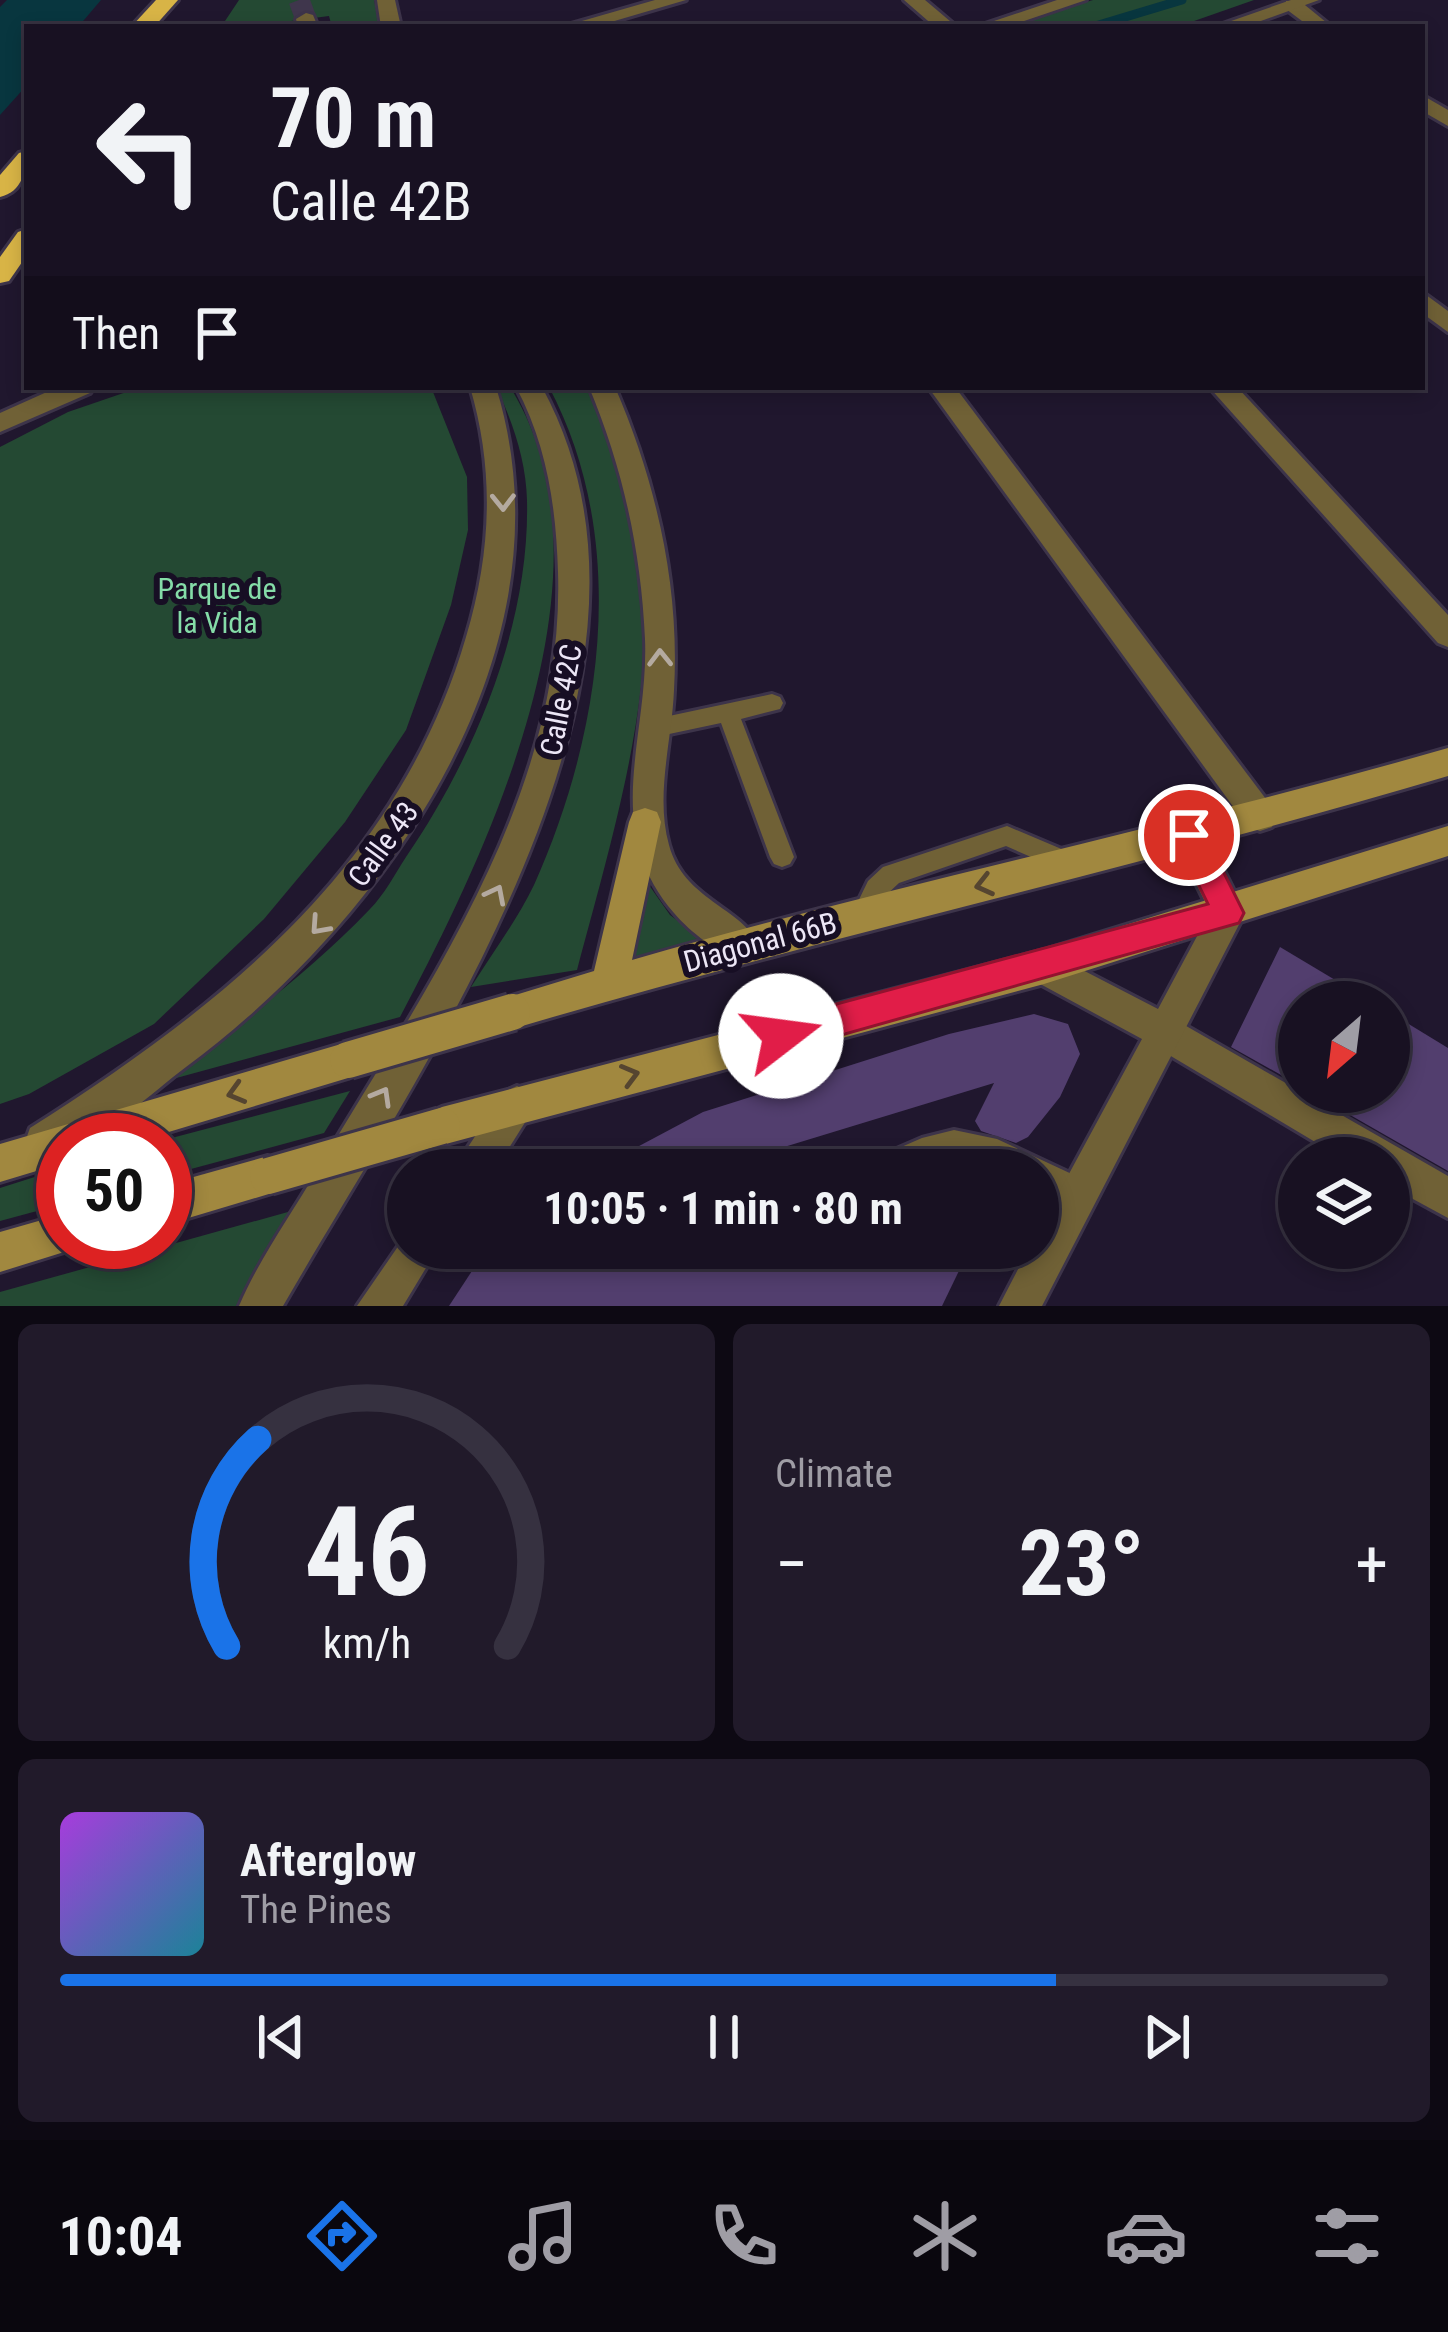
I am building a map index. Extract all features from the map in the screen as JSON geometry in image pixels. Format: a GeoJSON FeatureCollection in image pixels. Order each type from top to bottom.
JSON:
{"type":"FeatureCollection","features":[{"type":"Feature","properties":{"kind":"highway"},"geometry":{"type":"LineString","coordinates":[[145,24],[168,0]]}},
{"type":"Feature","properties":{"kind":"highway"},"geometry":{"type":"LineString","coordinates":[[0,190],[24,162]]}},
{"type":"Feature","properties":{"kind":"highway"},"geometry":{"type":"LineString","coordinates":[[0,275],[24,241]]}},
{"type":"Feature","properties":{"kind":"main road","name":"Diagonal 66B"},"geometry":{"type":"LineString","coordinates":[[169,1113],[741,945],[1260,817],[1448,762]]}},
{"type":"Feature","properties":{"kind":"main road"},"geometry":{"type":"LineString","coordinates":[[610,984],[645,822]]}},
{"type":"Feature","properties":{"kind":"main road"},"geometry":{"type":"LineString","coordinates":[[192,1197],[517,1105],[1044,967],[1448,842]]}},
{"type":"Feature","properties":{"kind":"main road"},"geometry":{"type":"LineString","coordinates":[[0,1252],[36,1242]]}},
{"type":"Feature","properties":{"kind":"street"},"geometry":{"type":"LineString","coordinates":[[584,24],[677,0]]}},
{"type":"Feature","properties":{"kind":"street"},"geometry":{"type":"LineString","coordinates":[[913,0],[943,24]]}},
{"type":"Feature","properties":{"kind":"street"},"geometry":{"type":"LineString","coordinates":[[996,24],[1077,0]]}},
{"type":"Feature","properties":{"kind":"street"},"geometry":{"type":"LineString","coordinates":[[1234,24],[1302,3]]}},
{"type":"Feature","properties":{"kind":"street"},"geometry":{"type":"LineString","coordinates":[[1425,304],[1448,324]]}},
{"type":"Feature","properties":{"kind":"street"},"geometry":{"type":"LineString","coordinates":[[0,422],[74,390]]}},
{"type":"Feature","properties":{"kind":"street","name":"Calle 43"},"geometry":{"type":"LineString","coordinates":[[8,1161],[114,1099],[291,957],[356,885],[423,789],[456,723],[480,656],[501,543],[502,471],[484,390]]}},
{"type":"Feature","properties":{"kind":"street","name":"Calle 42C"},"geometry":{"type":"LineString","coordinates":[[260,1306],[501,886],[556,747],[574,634],[566,491],[547,420],[531,390]]}},
{"type":"Feature","properties":{"kind":"street"},"geometry":{"type":"LineString","coordinates":[[603,390],[645,511],[660,647],[655,728],[645,778],[645,822],[658,862],[682,900],[741,945]]}},
{"type":"Feature","properties":{"kind":"street"},"geometry":{"type":"LineString","coordinates":[[942,390],[1260,817]]}},
{"type":"Feature","properties":{"kind":"street"},"geometry":{"type":"LineString","coordinates":[[1225,390],[1448,635]]}},
{"type":"Feature","properties":{"kind":"street"},"geometry":{"type":"LineString","coordinates":[[1020,1306],[1228,913],[1189,835]]}},
{"type":"Feature","properties":{"kind":"street"},"geometry":{"type":"LineString","coordinates":[[1044,967],[1343,1137]]}},
{"type":"Feature","properties":{"kind":"street"},"geometry":{"type":"LineString","coordinates":[[1113,1004],[1139,1047],[1139,1084]]}},
{"type":"Feature","properties":{"kind":"street"},"geometry":{"type":"LineString","coordinates":[[487,1149],[517,1105]]}},
{"type":"Feature","properties":{"kind":"street"},"geometry":{"type":"LineString","coordinates":[[1410,1176],[1448,1198]]}},
{"type":"Feature","properties":{"kind":"street"},"geometry":{"type":"LineString","coordinates":[[378,1306],[404,1269]]}},
{"type":"Feature","properties":{"kind":"lane"},"geometry":{"type":"LineString","coordinates":[[655,728],[772,703]]}},
{"type":"Feature","properties":{"kind":"lane"},"geometry":{"type":"LineString","coordinates":[[728,712],[782,857]]}},
{"type":"Feature","properties":{"kind":"lane"},"geometry":{"type":"LineString","coordinates":[[926,1149],[938,1143],[966,1142],[983,1149]]}},
{"type":"Feature","properties":{"kind":"lane"},"geometry":{"type":"LineString","coordinates":[[1059,1182],[1081,1193]]}},
{"type":"Feature","properties":{"kind":"green space"},"geometry":{"type":"Polygon","coordinates":[[[239,0],[374,0],[379,24],[331,24],[329,16],[292,24],[223,24],[239,0]]]}},
{"type":"Feature","properties":{"kind":"green space"},"geometry":{"type":"Polygon","coordinates":[[[1093,0],[1254,0],[1186,24],[1010,24],[1093,0]]]}},
{"type":"Feature","properties":{"kind":"green space","name":"Parque de la Vida"},"geometry":{"type":"Polygon","coordinates":[[[132,390],[432,390],[467,477],[468,530],[451,605],[406,730],[345,822],[264,919],[154,1024],[29,1094],[0,1104],[0,447],[68,412],[132,390]]]}},
{"type":"Feature","properties":{"kind":"green space"},"geometry":{"type":"Polygon","coordinates":[[[497,390],[511,390],[542,459],[553,538],[549,622],[531,707],[504,792],[471,873],[400,1017],[169,1080],[298,977],[375,903],[454,776],[494,688],[519,594],[527,500],[513,428],[497,390]]]}},
{"type":"Feature","properties":{"kind":"green space"},"geometry":{"type":"Polygon","coordinates":[[[550,390],[588,390],[633,518],[642,563],[644,662],[628,768],[577,970],[471,987],[534,885],[577,764],[590,700],[598,636],[598,571],[591,508],[574,446],[550,390]]]}},
{"type":"Feature","properties":{"kind":"green space"},"geometry":{"type":"Polygon","coordinates":[[[644,878],[670,915],[703,939],[627,959],[644,878]]]}},
{"type":"Feature","properties":{"kind":"green space"},"geometry":{"type":"Polygon","coordinates":[[[350,1091],[324,1133],[192,1169],[192,1133],[350,1091]]]}},
{"type":"Feature","properties":{"kind":"green space"},"geometry":{"type":"Polygon","coordinates":[[[36,1177],[36,1211],[0,1221],[0,1188],[36,1177]]]}},
{"type":"Feature","properties":{"kind":"green space"},"geometry":{"type":"Polygon","coordinates":[[[295,1210],[236,1306],[0,1306],[0,1292],[83,1269],[192,1269],[192,1239],[295,1210]]]}},
{"type":"Feature","properties":{"kind":"shaded area"},"geometry":{"type":"Polygon","coordinates":[[[7,0],[101,0],[81,24],[24,24],[24,88],[0,115],[0,7],[7,0]]]}},
{"type":"Feature","properties":{"kind":"building"},"geometry":{"type":"Polygon","coordinates":[[[1280,947],[1337,981],[1278,981],[1278,1073],[1231,1047],[1280,947]]]}},
{"type":"Feature","properties":{"kind":"building"},"geometry":{"type":"Polygon","coordinates":[[[1034,1014],[1068,1024],[1080,1054],[1060,1097],[1028,1137],[1016,1143],[981,1131],[975,1121],[994,1083],[778,1149],[633,1149],[703,1112],[949,1034],[1034,1014]]]}},
{"type":"Feature","properties":{"kind":"building"},"geometry":{"type":"Polygon","coordinates":[[[1410,1025],[1448,1048],[1448,1171],[1410,1149],[1410,1137],[1389,1137],[1347,1113],[1410,1113],[1410,1025]]]}},
{"type":"Feature","properties":{"kind":"building"},"geometry":{"type":"Polygon","coordinates":[[[473,1269],[960,1269],[942,1306],[449,1306],[473,1269]]]}},
{"type":"Feature","properties":{"kind":"waterway"},"geometry":{"type":"LineString","coordinates":[[1102,24],[1182,0]]}},
{"type":"Feature","properties":{"kind":"tunnel"},"geometry":{"type":"LineString","coordinates":[[299,0],[306,19]]}},
{"type":"Feature","properties":{"kind":"route"},"geometry":{"type":"LineString","coordinates":[[781,1036],[1228,913],[1189,835]]}}]}
